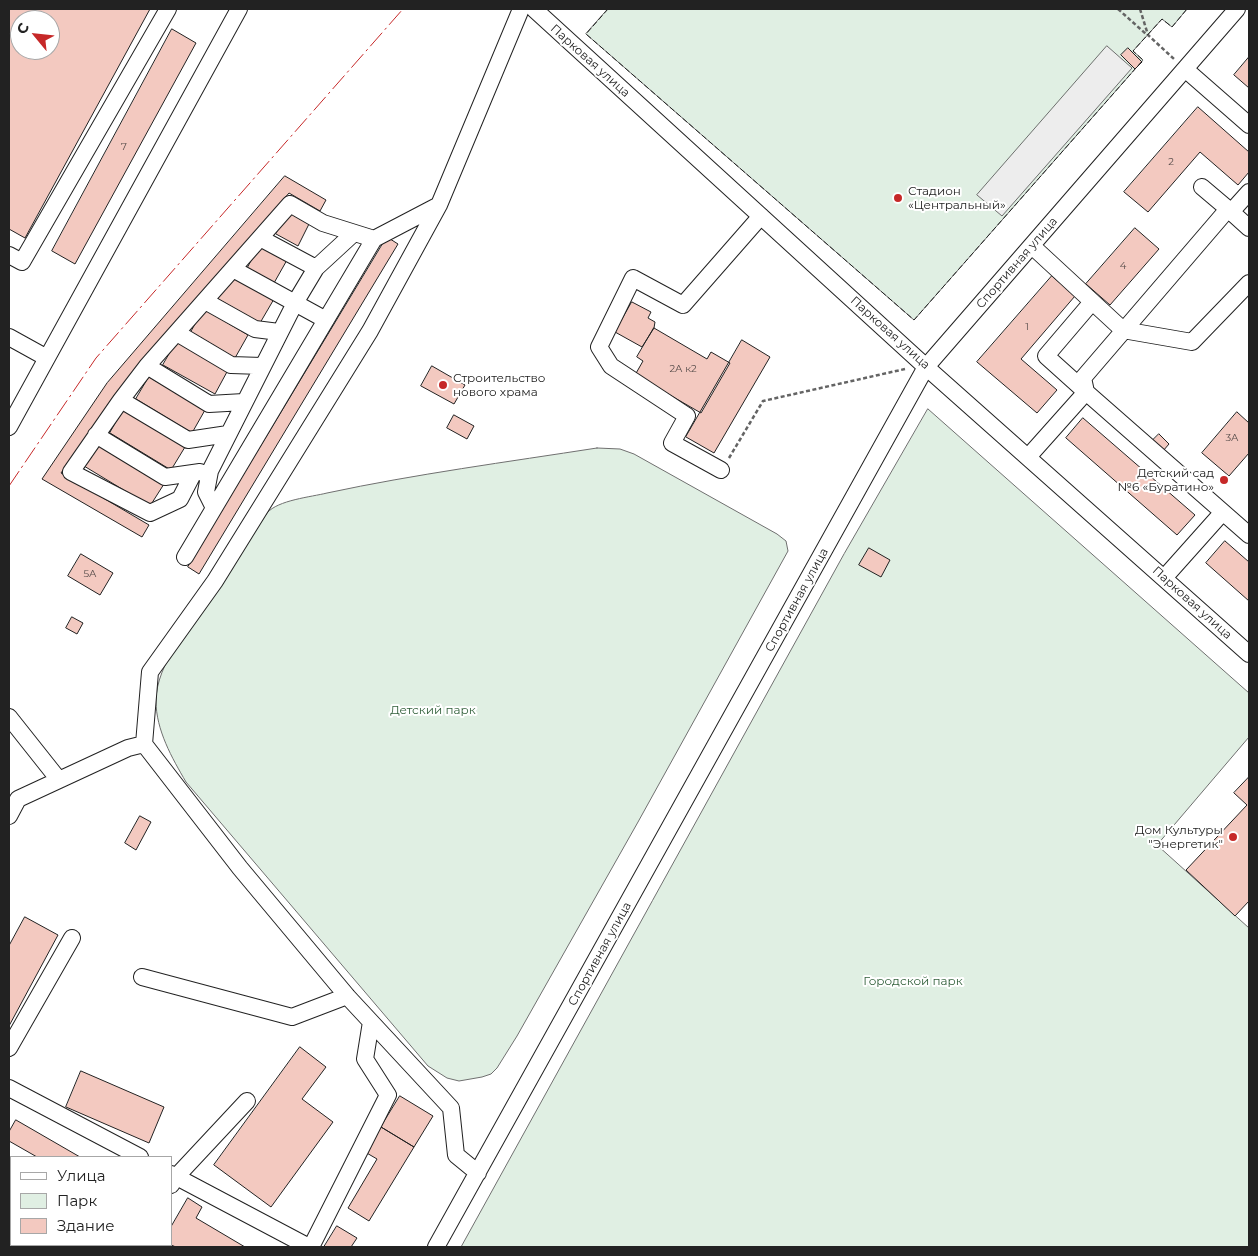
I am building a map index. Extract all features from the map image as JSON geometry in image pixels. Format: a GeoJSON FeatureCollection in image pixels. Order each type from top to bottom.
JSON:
{"type":"FeatureCollection","features":[{"type":"Feature","properties":{"kind":"street"},"geometry":{"type":"LineString","coordinates":[[9,254],[22,262],[168,9]]}},
{"type":"Feature","properties":{"kind":"street"},"geometry":{"type":"LineString","coordinates":[[11,419],[47,358],[239,9]]}},
{"type":"Feature","properties":{"kind":"street"},"geometry":{"type":"LineString","coordinates":[[478,1173],[456,1155],[451,1108],[347,996],[240,868],[144,744],[150,672],[215,581],[365,340],[439,205],[521,9]]}},
{"type":"Feature","properties":{"kind":"street","name":"Парковая улица"},"geometry":{"type":"LineString","coordinates":[[534,9],[926,366],[1249,654]]}},
{"type":"Feature","properties":{"kind":"street","name":"Спортивная улица"},"geometry":{"type":"LineString","coordinates":[[436,1247],[926,366],[1237,9]]}},
{"type":"Feature","properties":{"kind":"street"},"geometry":{"type":"LineString","coordinates":[[1185,69],[1249,124]]}},
{"type":"Feature","properties":{"kind":"street"},"geometry":{"type":"LineString","coordinates":[[1202,187],[1249,228]]}},
{"type":"Feature","properties":{"kind":"street"},"geometry":{"type":"LineString","coordinates":[[1028,457],[1086,392],[1084,378],[1123,330],[1230,210],[1249,192]]}},
{"type":"Feature","properties":{"kind":"street"},"geometry":{"type":"LineString","coordinates":[[193,474],[180,499],[150,513],[71,472],[147,366],[290,204],[323,223],[374,239]]}},
{"type":"Feature","properties":{"kind":"street"},"geometry":{"type":"LineString","coordinates":[[185,557],[374,239],[439,205]]}},
{"type":"Feature","properties":{"kind":"street"},"geometry":{"type":"LineString","coordinates":[[721,470],[672,443],[687,416],[611,366],[599,347],[633,278],[683,305],[761,216]]}},
{"type":"Feature","properties":{"kind":"street"},"geometry":{"type":"LineString","coordinates":[[214,508],[206,492],[210,470],[262,366],[295,303],[316,268],[354,233]]}},
{"type":"Feature","properties":{"kind":"street"},"geometry":{"type":"LineString","coordinates":[[260,238],[316,268]]}},
{"type":"Feature","properties":{"kind":"street"},"geometry":{"type":"LineString","coordinates":[[1032,246],[1123,330],[1192,342],[1249,283]]}},
{"type":"Feature","properties":{"kind":"street"},"geometry":{"type":"LineString","coordinates":[[234,268],[326,320]]}},
{"type":"Feature","properties":{"kind":"street"},"geometry":{"type":"LineString","coordinates":[[205,301],[255,329],[280,332]]}},
{"type":"Feature","properties":{"kind":"street"},"geometry":{"type":"LineString","coordinates":[[1092,302],[1046,356],[1249,535]]}},
{"type":"Feature","properties":{"kind":"street"},"geometry":{"type":"LineString","coordinates":[[177,333],[231,365],[262,366]]}},
{"type":"Feature","properties":{"kind":"street"},"geometry":{"type":"LineString","coordinates":[[9,337],[47,358]]}},
{"type":"Feature","properties":{"kind":"street"},"geometry":{"type":"LineString","coordinates":[[147,366],[208,404],[244,402]]}},
{"type":"Feature","properties":{"kind":"street"},"geometry":{"type":"LineString","coordinates":[[121,400],[188,440],[228,434]]}},
{"type":"Feature","properties":{"kind":"street"},"geometry":{"type":"LineString","coordinates":[[96,435],[165,477],[210,470]]}},
{"type":"Feature","properties":{"kind":"street"},"geometry":{"type":"LineString","coordinates":[[1164,578],[1222,513]]}},
{"type":"Feature","properties":{"kind":"street"},"geometry":{"type":"LineString","coordinates":[[9,717],[59,780]]}},
{"type":"Feature","properties":{"kind":"street"},"geometry":{"type":"LineString","coordinates":[[9,816],[18,799],[128,748],[144,744]]}},
{"type":"Feature","properties":{"kind":"street"},"geometry":{"type":"LineString","coordinates":[[9,1048],[72,938]]}},
{"type":"Feature","properties":{"kind":"street"},"geometry":{"type":"LineString","coordinates":[[142,977],[292,1017],[347,996]]}},
{"type":"Feature","properties":{"kind":"street"},"geometry":{"type":"LineString","coordinates":[[247,1101],[173,1179],[310,1247],[388,1095],[365,1059],[371,1022]]}},
{"type":"Feature","properties":{"kind":"street"},"geometry":{"type":"LineString","coordinates":[[9,1088],[138,1156]]}},
{"type":"Feature","properties":{"kind":"path"},"geometry":{"type":"LineString","coordinates":[[1118,9],[1185,69]]}},
{"type":"Feature","properties":{"kind":"path"},"geometry":{"type":"LineString","coordinates":[[1140,9],[1148,35]]}},
{"type":"Feature","properties":{"kind":"path"},"geometry":{"type":"LineString","coordinates":[[721,470],[763,400],[902,369],[926,366]]}},
{"type":"Feature","properties":{"kind":"green space","name":"Стадион «Центральный»"},"geometry":{"type":"Polygon","coordinates":[[[608,9],[1187,9],[1172,27],[1162,19],[1133,51],[1143,60],[914,320],[586,34],[608,9]]]}},
{"type":"Feature","properties":{"kind":"green space","name":"Городской парк"},"geometry":{"type":"Polygon","coordinates":[[[928,409],[1249,693],[1249,737],[1157,845],[1249,928],[1249,1247],[461,1247],[844,554],[928,409]]]}},
{"type":"Feature","properties":{"kind":"green space","name":"Детский парк"},"geometry":{"type":"Polygon","coordinates":[[[597,448],[620,449],[634,454],[777,534],[786,541],[788,551],[517,1036],[497,1068],[491,1074],[459,1081],[447,1078],[428,1066],[186,782],[170,753],[159,723],[156,701],[158,687],[168,659],[185,631],[267,513],[279,505],[360,486],[597,448]]]}},
{"type":"Feature","properties":{"kind":"shaded area"},"geometry":{"type":"Polygon","coordinates":[[[1107,46],[1132,68],[1002,216],[977,195],[1107,46]]]}},
{"type":"Feature","properties":{"kind":"building"},"geometry":{"type":"Polygon","coordinates":[[[9,9],[150,9],[25,238],[9,229],[9,9]]]}},
{"type":"Feature","properties":{"kind":"building"},"geometry":{"type":"Polygon","coordinates":[[[172,29],[196,43],[75,264],[52,251],[172,29]]]}},
{"type":"Feature","properties":{"kind":"building"},"geometry":{"type":"Polygon","coordinates":[[[1128,48],[1142,62],[1135,69],[1121,55],[1128,48]]]}},
{"type":"Feature","properties":{"kind":"building"},"geometry":{"type":"Polygon","coordinates":[[[1249,57],[1249,88],[1234,75],[1249,57]]]}},
{"type":"Feature","properties":{"kind":"building"},"geometry":{"type":"Polygon","coordinates":[[[1198,107],[1249,152],[1249,172],[1238,185],[1200,152],[1148,212],[1124,192],[1198,107]]]}},
{"type":"Feature","properties":{"kind":"building"},"geometry":{"type":"Polygon","coordinates":[[[285,176],[326,200],[320,211],[289,193],[116,393],[61,473],[149,525],[142,537],[42,479],[107,383],[285,176]]]}},
{"type":"Feature","properties":{"kind":"building"},"geometry":{"type":"Polygon","coordinates":[[[288,212],[309,224],[298,246],[276,234],[288,212]]]}},
{"type":"Feature","properties":{"kind":"building"},"geometry":{"type":"Polygon","coordinates":[[[1135,228],[1159,249],[1110,305],[1086,284],[1135,228]]]}},
{"type":"Feature","properties":{"kind":"building"},"geometry":{"type":"Polygon","coordinates":[[[387,237],[398,244],[199,574],[188,567],[387,237]]]}},
{"type":"Feature","properties":{"kind":"building"},"geometry":{"type":"Polygon","coordinates":[[[260,245],[287,260],[274,283],[247,269],[260,245]]]}},
{"type":"Feature","properties":{"kind":"building"},"geometry":{"type":"Polygon","coordinates":[[[231,275],[274,299],[260,323],[218,299],[231,275]]]}},
{"type":"Feature","properties":{"kind":"building"},"geometry":{"type":"Polygon","coordinates":[[[1052,276],[1075,296],[1021,359],[1057,390],[1037,413],[977,362],[1052,276]]]}},
{"type":"Feature","properties":{"kind":"building"},"geometry":{"type":"Polygon","coordinates":[[[632,302],[651,312],[648,318],[655,322],[654,328],[642,347],[615,332],[632,302]]]}},
{"type":"Feature","properties":{"kind":"building"},"geometry":{"type":"Polygon","coordinates":[[[204,309],[248,335],[235,358],[191,332],[204,309]]]}},
{"type":"Feature","properties":{"kind":"building"},"geometry":{"type":"Polygon","coordinates":[[[654,328],[707,359],[711,352],[730,363],[701,413],[635,375],[643,361],[637,357],[654,328]]]}},
{"type":"Feature","properties":{"kind":"building"},"geometry":{"type":"Polygon","coordinates":[[[742,340],[770,357],[714,453],[686,437],[742,340]]]}},
{"type":"Feature","properties":{"kind":"building"},"geometry":{"type":"Polygon","coordinates":[[[177,341],[228,370],[215,394],[163,365],[177,341]]]}},
{"type":"Feature","properties":{"kind":"building","name":"Строительство нового храма"},"geometry":{"type":"Polygon","coordinates":[[[432,366],[465,385],[454,404],[421,386],[432,366]]]}},
{"type":"Feature","properties":{"kind":"building"},"geometry":{"type":"Polygon","coordinates":[[[149,377],[205,410],[192,433],[136,399],[149,377]]]}},
{"type":"Feature","properties":{"kind":"building"},"geometry":{"type":"Polygon","coordinates":[[[123,410],[185,447],[171,470],[110,433],[123,410]]]}},
{"type":"Feature","properties":{"kind":"building"},"geometry":{"type":"Polygon","coordinates":[[[1237,412],[1249,423],[1249,453],[1229,476],[1202,453],[1237,412]]]}},
{"type":"Feature","properties":{"kind":"building"},"geometry":{"type":"Polygon","coordinates":[[[454,415],[474,426],[467,439],[447,428],[454,415]]]}},
{"type":"Feature","properties":{"kind":"building"},"geometry":{"type":"Polygon","coordinates":[[[1083,418],[1195,515],[1177,535],[1066,438],[1083,418]]]}},
{"type":"Feature","properties":{"kind":"building"},"geometry":{"type":"Polygon","coordinates":[[[1159,434],[1169,444],[1163,451],[1152,441],[1159,434]]]}},
{"type":"Feature","properties":{"kind":"building"},"geometry":{"type":"Polygon","coordinates":[[[98,445],[164,484],[150,506],[84,466],[98,445]]]}},
{"type":"Feature","properties":{"kind":"building"},"geometry":{"type":"Polygon","coordinates":[[[1225,541],[1249,562],[1249,601],[1206,563],[1225,541]]]}},
{"type":"Feature","properties":{"kind":"building"},"geometry":{"type":"Polygon","coordinates":[[[869,548],[890,560],[881,577],[859,565],[869,548]]]}},
{"type":"Feature","properties":{"kind":"building"},"geometry":{"type":"Polygon","coordinates":[[[81,554],[113,573],[100,595],[68,576],[81,554]]]}},
{"type":"Feature","properties":{"kind":"building"},"geometry":{"type":"Polygon","coordinates":[[[72,617],[83,623],[77,634],[66,628],[72,617]]]}},
{"type":"Feature","properties":{"kind":"building","name":"Дом Культуры \"Энергетик\""},"geometry":{"type":"Polygon","coordinates":[[[1249,777],[1249,901],[1235,916],[1186,870],[1247,805],[1234,793],[1249,777]]]}},
{"type":"Feature","properties":{"kind":"building"},"geometry":{"type":"Polygon","coordinates":[[[140,816],[151,822],[136,850],[125,843],[140,816]]]}},
{"type":"Feature","properties":{"kind":"building"},"geometry":{"type":"Polygon","coordinates":[[[25,917],[58,935],[9,1026],[9,946],[25,917]]]}},
{"type":"Feature","properties":{"kind":"building"},"geometry":{"type":"Polygon","coordinates":[[[300,1047],[326,1067],[302,1099],[333,1122],[271,1207],[214,1165],[300,1047]]]}},
{"type":"Feature","properties":{"kind":"building"},"geometry":{"type":"Polygon","coordinates":[[[81,1071],[164,1107],[149,1143],[66,1107],[81,1071]]]}},
{"type":"Feature","properties":{"kind":"building"},"geometry":{"type":"Polygon","coordinates":[[[400,1096],[433,1116],[414,1147],[381,1127],[400,1096]]]}},
{"type":"Feature","properties":{"kind":"building"},"geometry":{"type":"Polygon","coordinates":[[[16,1120],[78,1156],[35,1156],[9,1141],[9,1132],[16,1120]]]}},
{"type":"Feature","properties":{"kind":"building"},"geometry":{"type":"Polygon","coordinates":[[[381,1127],[414,1147],[369,1221],[348,1208],[377,1159],[365,1152],[381,1127]]]}},
{"type":"Feature","properties":{"kind":"building"},"geometry":{"type":"Polygon","coordinates":[[[188,1198],[202,1207],[196,1218],[245,1247],[176,1247],[172,1245],[172,1225],[188,1198]]]}},
{"type":"Feature","properties":{"kind":"building"},"geometry":{"type":"Polygon","coordinates":[[[337,1226],[357,1238],[351,1247],[324,1247],[337,1226]]]}},
{"type":"Feature","properties":{"kind":"fence"},"geometry":{"type":"LineString","coordinates":[[608,9],[586,34],[914,320],[1143,60],[1133,51],[1162,19],[1172,27],[1187,9]]}},
{"type":"Feature","properties":{"kind":"power"},"geometry":{"type":"LineString","coordinates":[[9,486],[96,358],[403,9]]}},
{"type":"Feature","properties":{"kind":"place","name":"Стадион «Центральный»"},"geometry":{"type":"Point","coordinates":[898,198]}},
{"type":"Feature","properties":{"kind":"place","name":"Строительство нового храма"},"geometry":{"type":"Point","coordinates":[443,385]}},
{"type":"Feature","properties":{"kind":"place","name":"Детский сад №6 «Буратино»"},"geometry":{"type":"Point","coordinates":[1224,480]}},
{"type":"Feature","properties":{"kind":"place","name":"Дом Культуры \"Энергетик\""},"geometry":{"type":"Point","coordinates":[1233,837]}}]}
